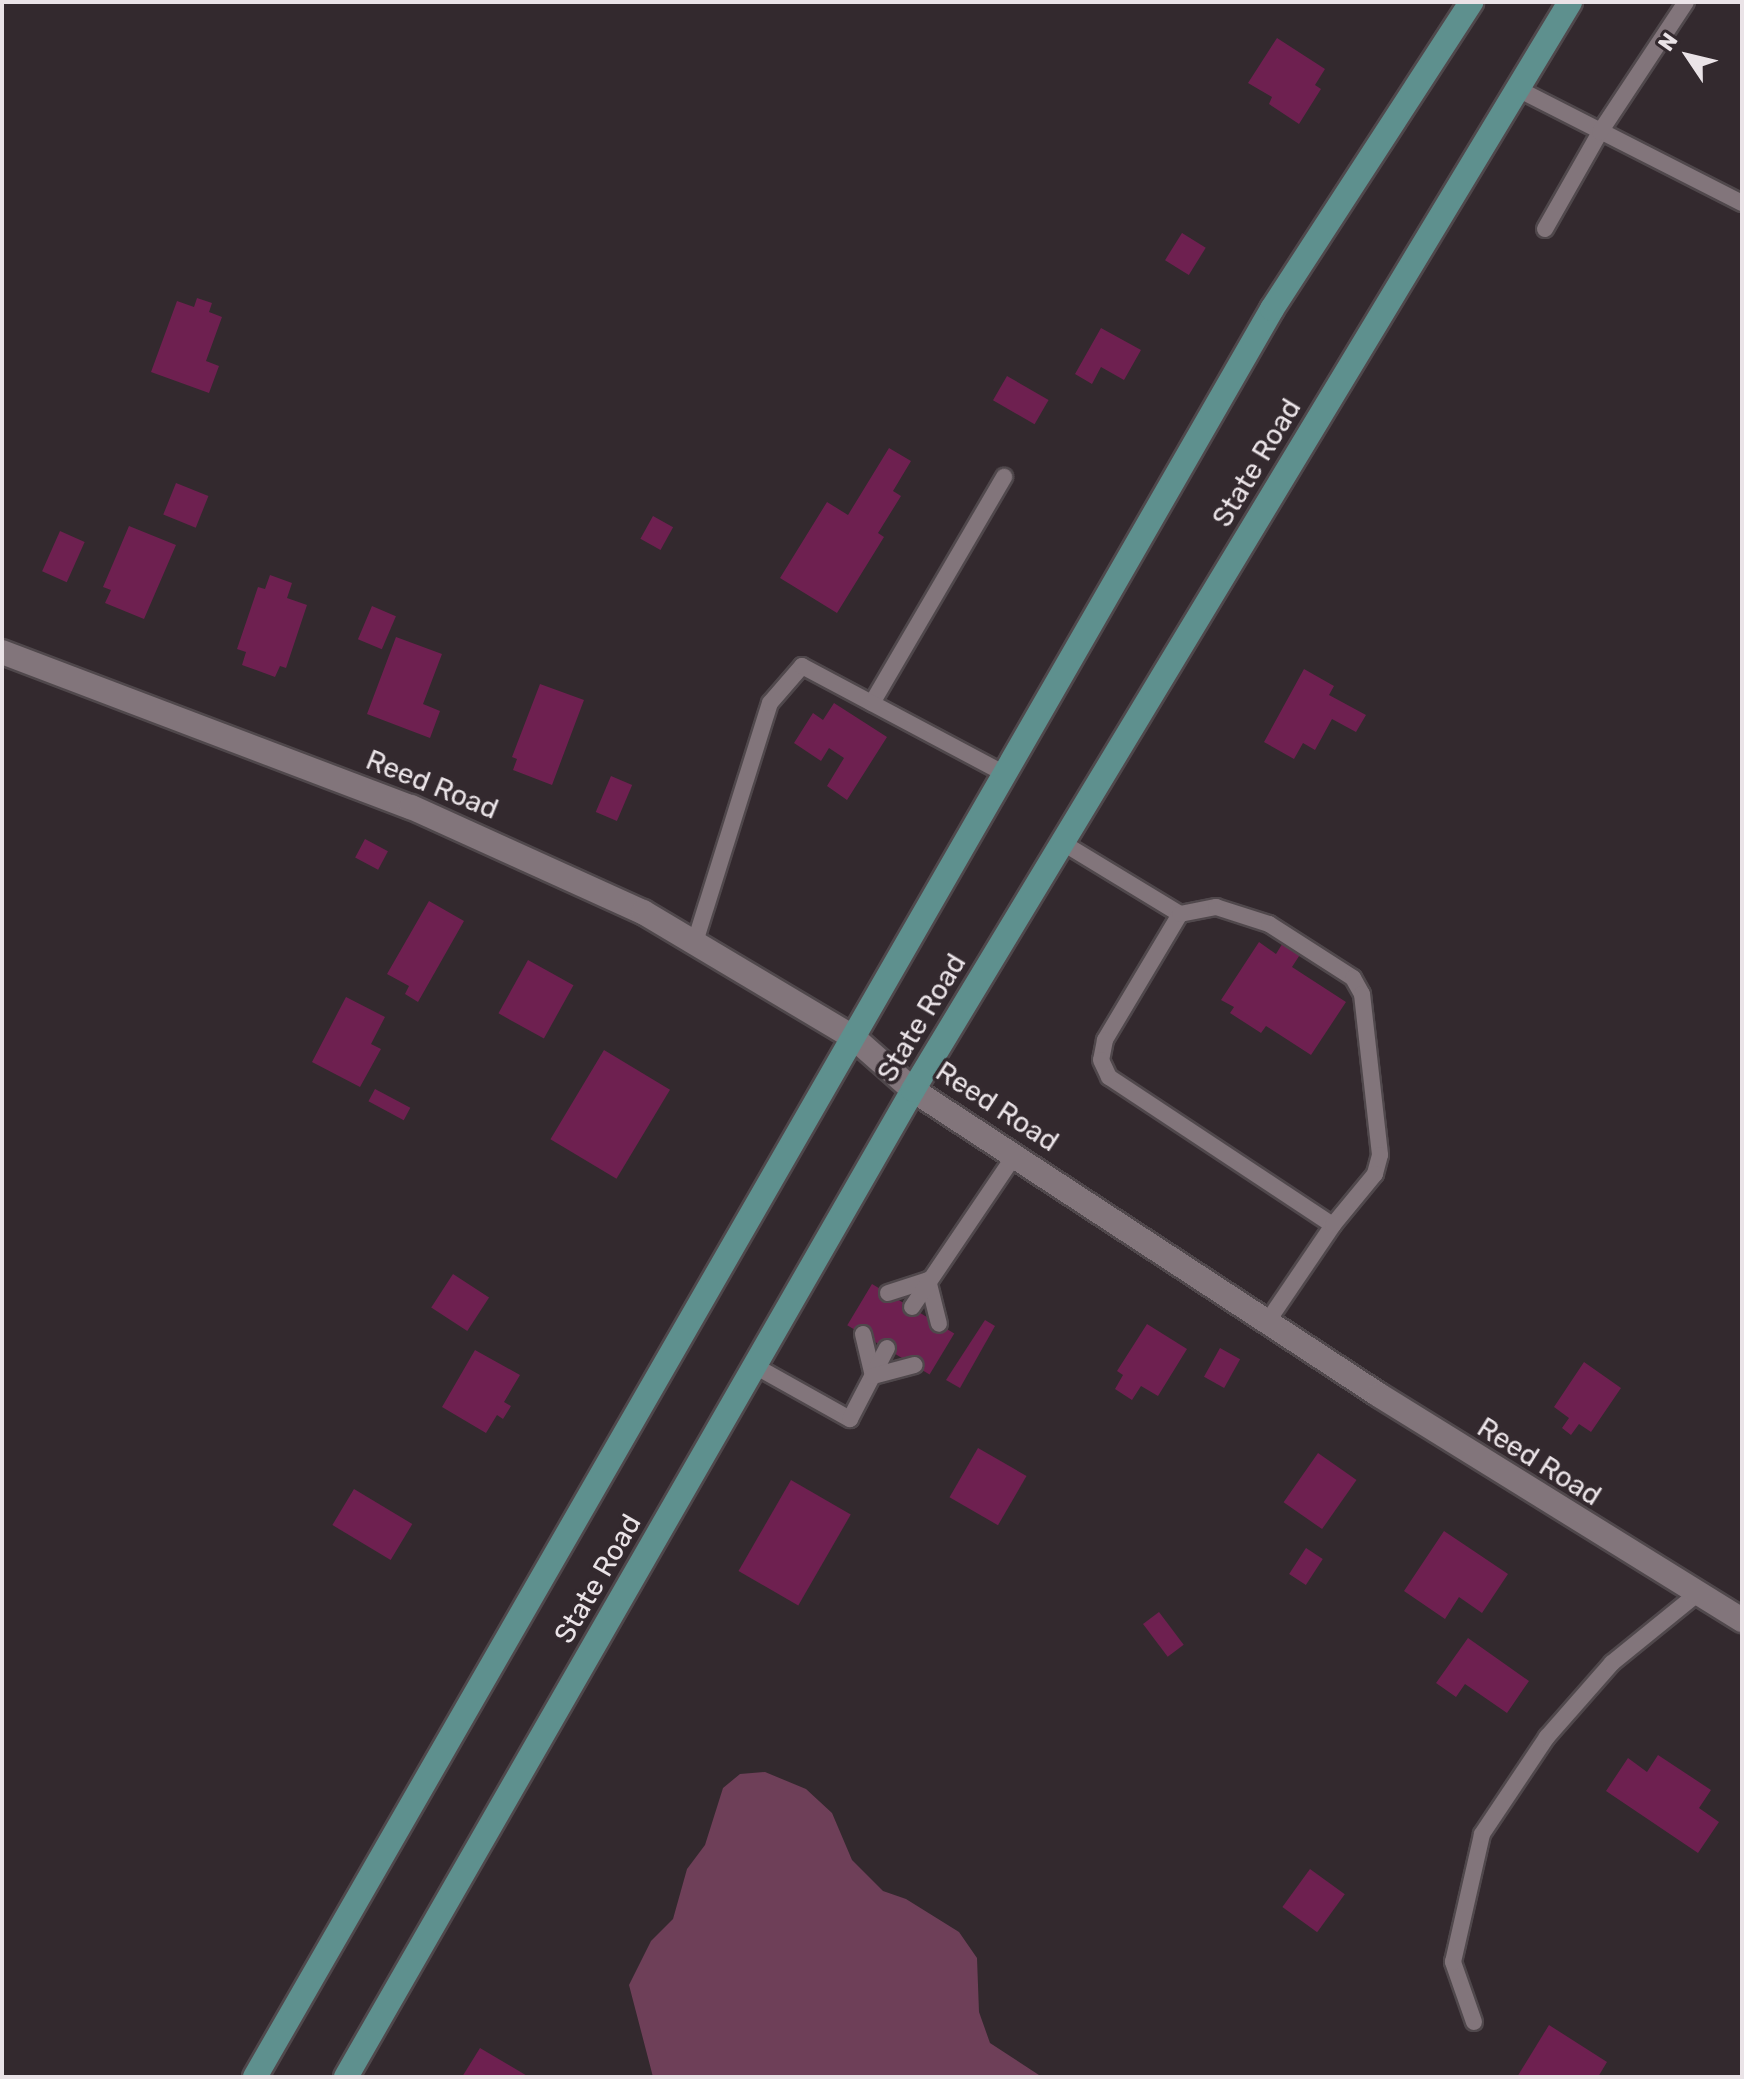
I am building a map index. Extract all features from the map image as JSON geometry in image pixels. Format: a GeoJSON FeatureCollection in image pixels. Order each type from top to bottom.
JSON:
{"type":"FeatureCollection","features":[{"type":"Feature","properties":{"kind":"main road","name":"State Road"},"geometry":{"type":"LineString","coordinates":[[255,2077],[1272,309],[1471,2]]}},
{"type":"Feature","properties":{"kind":"main road","name":"State Road"},"geometry":{"type":"LineString","coordinates":[[346,2077],[913,1090],[1570,2]]}},
{"type":"Feature","properties":{"kind":"street","name":"Reed Road"},"geometry":{"type":"LineString","coordinates":[[2,652],[424,812],[587,882],[695,942],[854,1038],[913,1090],[1267,1322],[1549,1504],[1742,1620]]}},
{"type":"Feature","properties":{"kind":"lane"},"geometry":{"type":"LineString","coordinates":[[1545,229],[1600,132],[1686,2]]}},
{"type":"Feature","properties":{"kind":"lane"},"geometry":{"type":"LineString","coordinates":[[1518,89],[1742,203]]}},
{"type":"Feature","properties":{"kind":"lane"},"geometry":{"type":"LineString","coordinates":[[872,703],[1004,477]]}},
{"type":"Feature","properties":{"kind":"lane"},"geometry":{"type":"LineString","coordinates":[[695,942],[770,703],[802,666],[1005,774]]}},
{"type":"Feature","properties":{"kind":"lane"},"geometry":{"type":"LineString","coordinates":[[1063,843],[1180,914],[1216,907],[1255,918],[1353,978],[1362,994],[1380,1155],[1375,1174],[1333,1225],[1267,1322]]}},
{"type":"Feature","properties":{"kind":"lane"},"geometry":{"type":"LineString","coordinates":[[1180,914],[1105,1040],[1101,1060],[1109,1077],[1333,1225]]}},
{"type":"Feature","properties":{"kind":"lane"},"geometry":{"type":"LineString","coordinates":[[912,1307],[1015,1155]]}},
{"type":"Feature","properties":{"kind":"lane"},"geometry":{"type":"LineString","coordinates":[[888,1293],[928,1280]]}},
{"type":"Feature","properties":{"kind":"lane"},"geometry":{"type":"LineString","coordinates":[[928,1280],[939,1324]]}},
{"type":"Feature","properties":{"kind":"lane"},"geometry":{"type":"LineString","coordinates":[[863,1334],[873,1376]]}},
{"type":"Feature","properties":{"kind":"lane"},"geometry":{"type":"LineString","coordinates":[[755,1366],[850,1419],[887,1348]]}},
{"type":"Feature","properties":{"kind":"lane"},"geometry":{"type":"LineString","coordinates":[[873,1376],[915,1365]]}},
{"type":"Feature","properties":{"kind":"lane"},"geometry":{"type":"LineString","coordinates":[[1474,2022],[1453,1962],[1482,1834],[1547,1737],[1612,1663],[1698,1593]]}},
{"type":"Feature","properties":{"kind":"shaded area"},"geometry":{"type":"Polygon","coordinates":[[[765,1772],[806,1789],[832,1813],[852,1860],[883,1891],[906,1899],[959,1932],[977,1958],[979,2012],[990,2043],[1042,2077],[653,2077],[629,1985],[651,1941],[673,1919],[687,1869],[705,1845],[723,1788],[740,1774],[765,1772]]]}},
{"type":"Feature","properties":{"kind":"building"},"geometry":{"type":"Polygon","coordinates":[[[1277,38],[1325,69],[1315,85],[1321,89],[1299,124],[1269,104],[1272,97],[1248,83],[1277,38]]]}},
{"type":"Feature","properties":{"kind":"building"},"geometry":{"type":"Polygon","coordinates":[[[1182,233],[1206,248],[1189,275],[1165,260],[1182,233]]]}},
{"type":"Feature","properties":{"kind":"building"},"geometry":{"type":"Polygon","coordinates":[[[197,298],[212,303],[209,312],[222,317],[206,361],[219,366],[209,393],[151,372],[177,301],[194,307],[197,298]]]}},
{"type":"Feature","properties":{"kind":"building"},"geometry":{"type":"Polygon","coordinates":[[[1101,328],[1141,350],[1124,380],[1101,367],[1092,384],[1075,374],[1101,328]]]}},
{"type":"Feature","properties":{"kind":"building"},"geometry":{"type":"Polygon","coordinates":[[[1007,376],[1049,400],[1035,424],[993,400],[1007,376]]]}},
{"type":"Feature","properties":{"kind":"building"},"geometry":{"type":"Polygon","coordinates":[[[889,448],[911,461],[893,491],[901,496],[878,533],[884,537],[837,613],[780,578],[827,502],[848,515],[889,448]]]}},
{"type":"Feature","properties":{"kind":"building"},"geometry":{"type":"Polygon","coordinates":[[[176,483],[208,496],[196,528],[163,515],[176,483]]]}},
{"type":"Feature","properties":{"kind":"building"},"geometry":{"type":"Polygon","coordinates":[[[653,516],[673,527],[661,550],[640,539],[653,516]]]}},
{"type":"Feature","properties":{"kind":"building"},"geometry":{"type":"Polygon","coordinates":[[[129,526],[176,545],[144,619],[105,603],[111,590],[103,587],[129,526]]]}},
{"type":"Feature","properties":{"kind":"building"},"geometry":{"type":"Polygon","coordinates":[[[60,531],[85,542],[67,582],[42,571],[60,531]]]}},
{"type":"Feature","properties":{"kind":"building"},"geometry":{"type":"Polygon","coordinates":[[[270,575],[292,583],[287,598],[307,605],[286,668],[280,666],[275,677],[242,665],[246,652],[237,649],[258,587],[265,589],[270,575]]]}},
{"type":"Feature","properties":{"kind":"building"},"geometry":{"type":"Polygon","coordinates":[[[372,606],[396,616],[382,649],[358,639],[372,606]]]}},
{"type":"Feature","properties":{"kind":"building"},"geometry":{"type":"Polygon","coordinates":[[[396,637],[442,654],[423,704],[440,711],[430,738],[367,714],[396,637]]]}},
{"type":"Feature","properties":{"kind":"building"},"geometry":{"type":"Polygon","coordinates":[[[1304,669],[1334,686],[1329,695],[1366,715],[1356,732],[1332,719],[1315,750],[1303,743],[1294,759],[1264,742],[1304,669]]]}},
{"type":"Feature","properties":{"kind":"building"},"geometry":{"type":"Polygon","coordinates":[[[540,684],[584,700],[552,785],[513,770],[517,759],[512,757],[540,684]]]}},
{"type":"Feature","properties":{"kind":"building"},"geometry":{"type":"Polygon","coordinates":[[[834,703],[887,737],[847,800],[827,786],[844,758],[829,748],[821,761],[794,743],[813,713],[823,720],[834,703]]]}},
{"type":"Feature","properties":{"kind":"building"},"geometry":{"type":"Polygon","coordinates":[[[611,776],[632,785],[617,821],[596,812],[611,776]]]}},
{"type":"Feature","properties":{"kind":"building"},"geometry":{"type":"Polygon","coordinates":[[[365,839],[388,851],[378,870],[355,858],[365,839]]]}},
{"type":"Feature","properties":{"kind":"building"},"geometry":{"type":"Polygon","coordinates":[[[429,901],[464,921],[418,1002],[405,994],[409,986],[387,974],[429,901]]]}},
{"type":"Feature","properties":{"kind":"building"},"geometry":{"type":"Polygon","coordinates":[[[1284,941],[1301,953],[1292,967],[1346,1002],[1311,1055],[1266,1026],[1261,1033],[1230,1013],[1234,1007],[1221,1000],[1259,942],[1276,954],[1284,941]]]}},
{"type":"Feature","properties":{"kind":"building"},"geometry":{"type":"Polygon","coordinates":[[[528,960],[573,985],[544,1039],[498,1013],[528,960]]]}},
{"type":"Feature","properties":{"kind":"building"},"geometry":{"type":"Polygon","coordinates":[[[346,997],[385,1017],[371,1044],[381,1049],[360,1087],[312,1062],[346,997]]]}},
{"type":"Feature","properties":{"kind":"building"},"geometry":{"type":"Polygon","coordinates":[[[604,1050],[670,1090],[616,1179],[550,1139],[604,1050]]]}},
{"type":"Feature","properties":{"kind":"building"},"geometry":{"type":"Polygon","coordinates":[[[375,1089],[410,1108],[404,1120],[368,1101],[375,1089]]]}},
{"type":"Feature","properties":{"kind":"building"},"geometry":{"type":"Polygon","coordinates":[[[453,1274],[489,1297],[467,1331],[431,1308],[453,1274]]]}},
{"type":"Feature","properties":{"kind":"building"},"geometry":{"type":"Polygon","coordinates":[[[872,1284],[954,1333],[930,1375],[847,1325],[872,1284]]]}},
{"type":"Feature","properties":{"kind":"building"},"geometry":{"type":"Polygon","coordinates":[[[985,1320],[995,1326],[960,1388],[946,1380],[985,1320]]]}},
{"type":"Feature","properties":{"kind":"building"},"geometry":{"type":"Polygon","coordinates":[[[1147,1324],[1187,1349],[1158,1396],[1141,1386],[1132,1400],[1115,1389],[1123,1375],[1117,1371],[1147,1324]]]}},
{"type":"Feature","properties":{"kind":"building"},"geometry":{"type":"Polygon","coordinates":[[[1220,1348],[1240,1359],[1224,1388],[1204,1377],[1220,1348]]]}},
{"type":"Feature","properties":{"kind":"building"},"geometry":{"type":"Polygon","coordinates":[[[475,1350],[520,1375],[504,1402],[511,1406],[503,1419],[497,1415],[486,1433],[442,1407],[475,1350]]]}},
{"type":"Feature","properties":{"kind":"building"},"geometry":{"type":"Polygon","coordinates":[[[1584,1362],[1621,1388],[1591,1432],[1579,1424],[1571,1435],[1562,1428],[1569,1418],[1554,1407],[1584,1362]]]}},
{"type":"Feature","properties":{"kind":"building"},"geometry":{"type":"Polygon","coordinates":[[[978,1448],[1026,1476],[998,1525],[950,1497],[978,1448]]]}},
{"type":"Feature","properties":{"kind":"building"},"geometry":{"type":"Polygon","coordinates":[[[1318,1453],[1357,1480],[1322,1529],[1284,1502],[1318,1453]]]}},
{"type":"Feature","properties":{"kind":"building"},"geometry":{"type":"Polygon","coordinates":[[[791,1480],[851,1514],[798,1605],[738,1571],[791,1480]]]}},
{"type":"Feature","properties":{"kind":"building"},"geometry":{"type":"Polygon","coordinates":[[[354,1489],[412,1524],[391,1560],[332,1525],[354,1489]]]}},
{"type":"Feature","properties":{"kind":"building"},"geometry":{"type":"Polygon","coordinates":[[[1444,1531],[1508,1574],[1482,1613],[1459,1597],[1445,1619],[1404,1591],[1444,1531]]]}},
{"type":"Feature","properties":{"kind":"building"},"geometry":{"type":"Polygon","coordinates":[[[1306,1548],[1323,1559],[1306,1585],[1289,1574],[1306,1548]]]}},
{"type":"Feature","properties":{"kind":"building"},"geometry":{"type":"Polygon","coordinates":[[[1159,1612],[1184,1645],[1168,1657],[1143,1624],[1159,1612]]]}},
{"type":"Feature","properties":{"kind":"building"},"geometry":{"type":"Polygon","coordinates":[[[1468,1638],[1529,1681],[1507,1713],[1465,1684],[1456,1697],[1436,1683],[1468,1638]]]}},
{"type":"Feature","properties":{"kind":"building"},"geometry":{"type":"Polygon","coordinates":[[[1658,1755],[1711,1790],[1699,1808],[1719,1822],[1698,1853],[1606,1791],[1628,1758],[1647,1772],[1658,1755]]]}},
{"type":"Feature","properties":{"kind":"building"},"geometry":{"type":"Polygon","coordinates":[[[1310,1869],[1345,1894],[1317,1932],[1282,1907],[1310,1869]]]}},
{"type":"Feature","properties":{"kind":"building"},"geometry":{"type":"Polygon","coordinates":[[[1549,2025],[1607,2062],[1598,2077],[1517,2077],[1549,2025]]]}},
{"type":"Feature","properties":{"kind":"building"},"geometry":{"type":"Polygon","coordinates":[[[480,2048],[529,2077],[462,2077],[480,2048]]]}}]}
